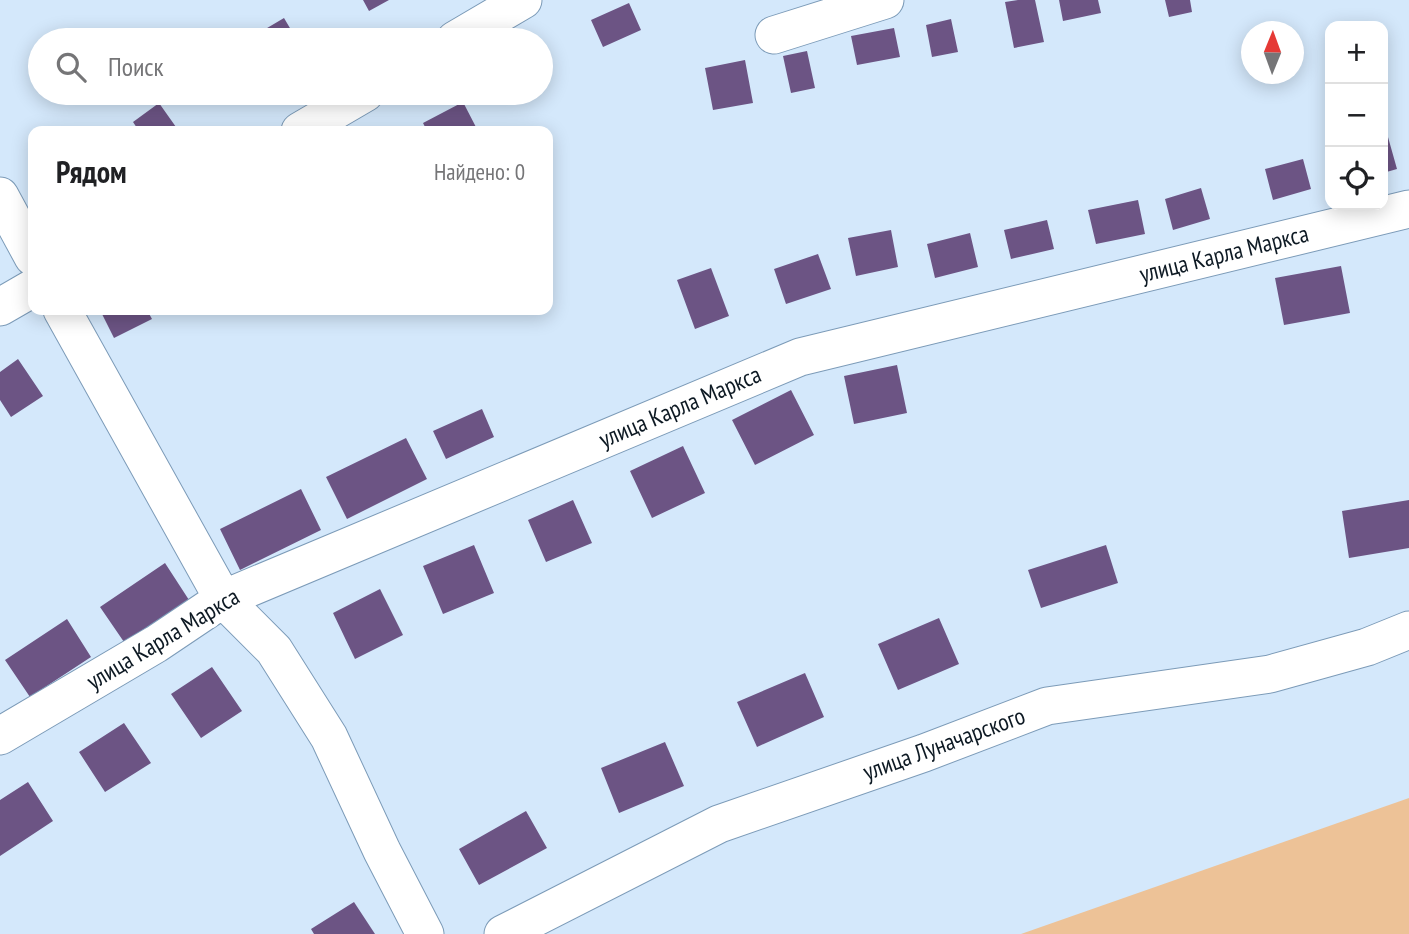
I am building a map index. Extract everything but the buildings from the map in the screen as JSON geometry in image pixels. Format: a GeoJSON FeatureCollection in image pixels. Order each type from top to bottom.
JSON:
{"type":"FeatureCollection","features":[{"type":"Feature","properties":{"kind":"street"},"geometry":{"type":"LineString","coordinates":[[475,28],[523,0]]}},
{"type":"Feature","properties":{"kind":"street"},"geometry":{"type":"LineString","coordinates":[[774,35],[885,0]]}},
{"type":"Feature","properties":{"kind":"street"},"geometry":{"type":"LineString","coordinates":[[309,126],[344,105]]}},
{"type":"Feature","properties":{"kind":"street"},"geometry":{"type":"LineString","coordinates":[[0,196],[28,248]]}},
{"type":"Feature","properties":{"kind":"street","name":"улица Карла Маркса"},"geometry":{"type":"LineString","coordinates":[[0,736],[156,644],[223,599],[800,357],[1409,209]]}},
{"type":"Feature","properties":{"kind":"street"},"geometry":{"type":"LineString","coordinates":[[0,307],[28,291]]}},
{"type":"Feature","properties":{"kind":"street"},"geometry":{"type":"LineString","coordinates":[[65,315],[223,599],[274,650],[329,737],[382,851],[425,934]]}},
{"type":"Feature","properties":{"kind":"street","name":"улица Луначарского"},"geometry":{"type":"LineString","coordinates":[[503,934],[719,824],[924,753],[1046,706],[1270,674],[1367,647],[1409,630]]}},
{"type":"Feature","properties":{"kind":"shaded area"},"geometry":{"type":"Polygon","coordinates":[[[1409,798],[1409,934],[1021,934],[1409,798]]]}}]}
